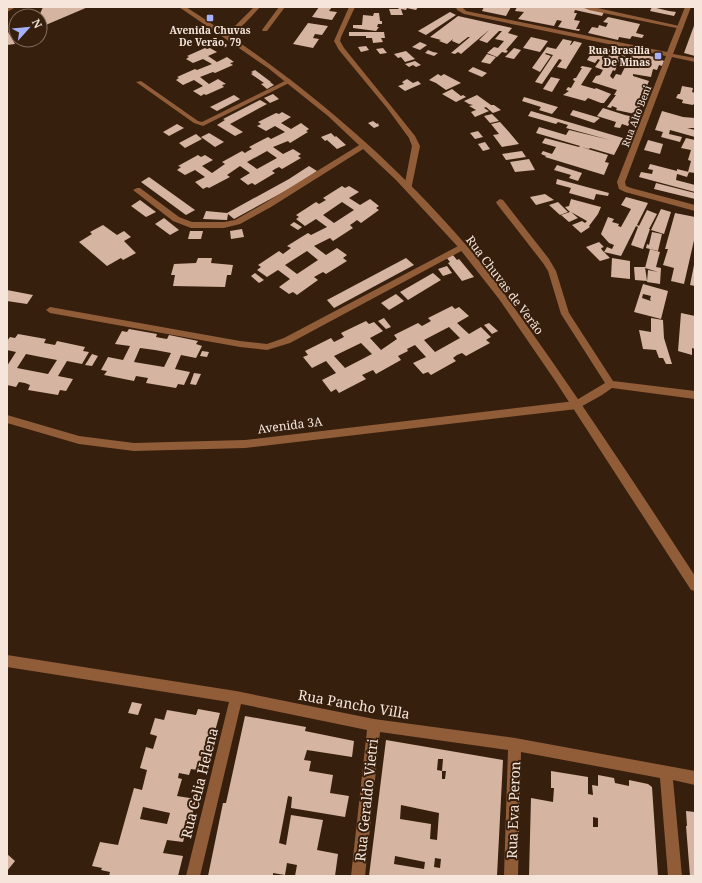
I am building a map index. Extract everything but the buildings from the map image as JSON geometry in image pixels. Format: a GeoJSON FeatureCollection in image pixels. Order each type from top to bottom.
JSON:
{"type":"FeatureCollection","features":[{"type":"Feature","properties":{"kind":"street"},"geometry":{"type":"LineString","coordinates":[[7,10],[13,7]]}},
{"type":"Feature","properties":{"kind":"street","name":"Rua Chuvas de Verão"},"geometry":{"type":"LineString","coordinates":[[182,7],[226,35],[289,81],[364,146],[408,188],[462,246],[491,282],[578,405],[695,586]]}},
{"type":"Feature","properties":{"kind":"street"},"geometry":{"type":"LineString","coordinates":[[226,35],[236,28],[257,7]]}},
{"type":"Feature","properties":{"kind":"street"},"geometry":{"type":"LineString","coordinates":[[265,30],[282,7]]}},
{"type":"Feature","properties":{"kind":"street"},"geometry":{"type":"LineString","coordinates":[[352,7],[340,31],[337,41],[340,49],[389,107],[412,138],[416,146],[408,188]]}},
{"type":"Feature","properties":{"kind":"street"},"geometry":{"type":"LineString","coordinates":[[459,7],[459,9],[464,12],[695,60]]}},
{"type":"Feature","properties":{"kind":"street","name":"Rua Alto Beni"},"geometry":{"type":"LineString","coordinates":[[688,7],[621,182],[622,187],[628,190],[695,208]]}},
{"type":"Feature","properties":{"kind":"street"},"geometry":{"type":"LineString","coordinates":[[589,8],[681,28]]}},
{"type":"Feature","properties":{"kind":"street"},"geometry":{"type":"LineString","coordinates":[[139,82],[196,122],[203,124],[289,81]]}},
{"type":"Feature","properties":{"kind":"street"},"geometry":{"type":"LineString","coordinates":[[138,190],[176,219],[191,225],[224,225],[237,222],[268,205],[364,146]]}},
{"type":"Feature","properties":{"kind":"street"},"geometry":{"type":"LineString","coordinates":[[500,202],[546,261],[552,271],[564,314],[610,384],[695,395]]}},
{"type":"Feature","properties":{"kind":"street"},"geometry":{"type":"LineString","coordinates":[[50,310],[240,344],[267,347],[286,341],[462,246]]}},
{"type":"Feature","properties":{"kind":"street"},"geometry":{"type":"LineString","coordinates":[[578,405],[604,390],[610,384]]}},
{"type":"Feature","properties":{"kind":"street","name":"Avenida 3A"},"geometry":{"type":"LineString","coordinates":[[7,419],[79,440],[134,447],[245,444],[578,405]]}},
{"type":"Feature","properties":{"kind":"street","name":"Rua Pancho Villa"},"geometry":{"type":"LineString","coordinates":[[7,661],[236,697],[374,725],[515,744],[695,778]]}},
{"type":"Feature","properties":{"kind":"street","name":"Rua Celia Helena"},"geometry":{"type":"LineString","coordinates":[[193,876],[236,697]]}},
{"type":"Feature","properties":{"kind":"street","name":"Rua Geraldo Vietri"},"geometry":{"type":"LineString","coordinates":[[358,876],[374,725]]}},
{"type":"Feature","properties":{"kind":"street","name":"Rua Eva Peron"},"geometry":{"type":"LineString","coordinates":[[511,876],[515,744]]}},
{"type":"Feature","properties":{"kind":"street"},"geometry":{"type":"LineString","coordinates":[[666,773],[675,876]]}},
{"type":"Feature","properties":{"kind":"place","name":"Avenida Chuvas De Verão, 79"},"geometry":{"type":"Point","coordinates":[210,18]}},
{"type":"Feature","properties":{"kind":"place","name":"Rua Brasília De Minas"},"geometry":{"type":"Point","coordinates":[658,56]}}]}
